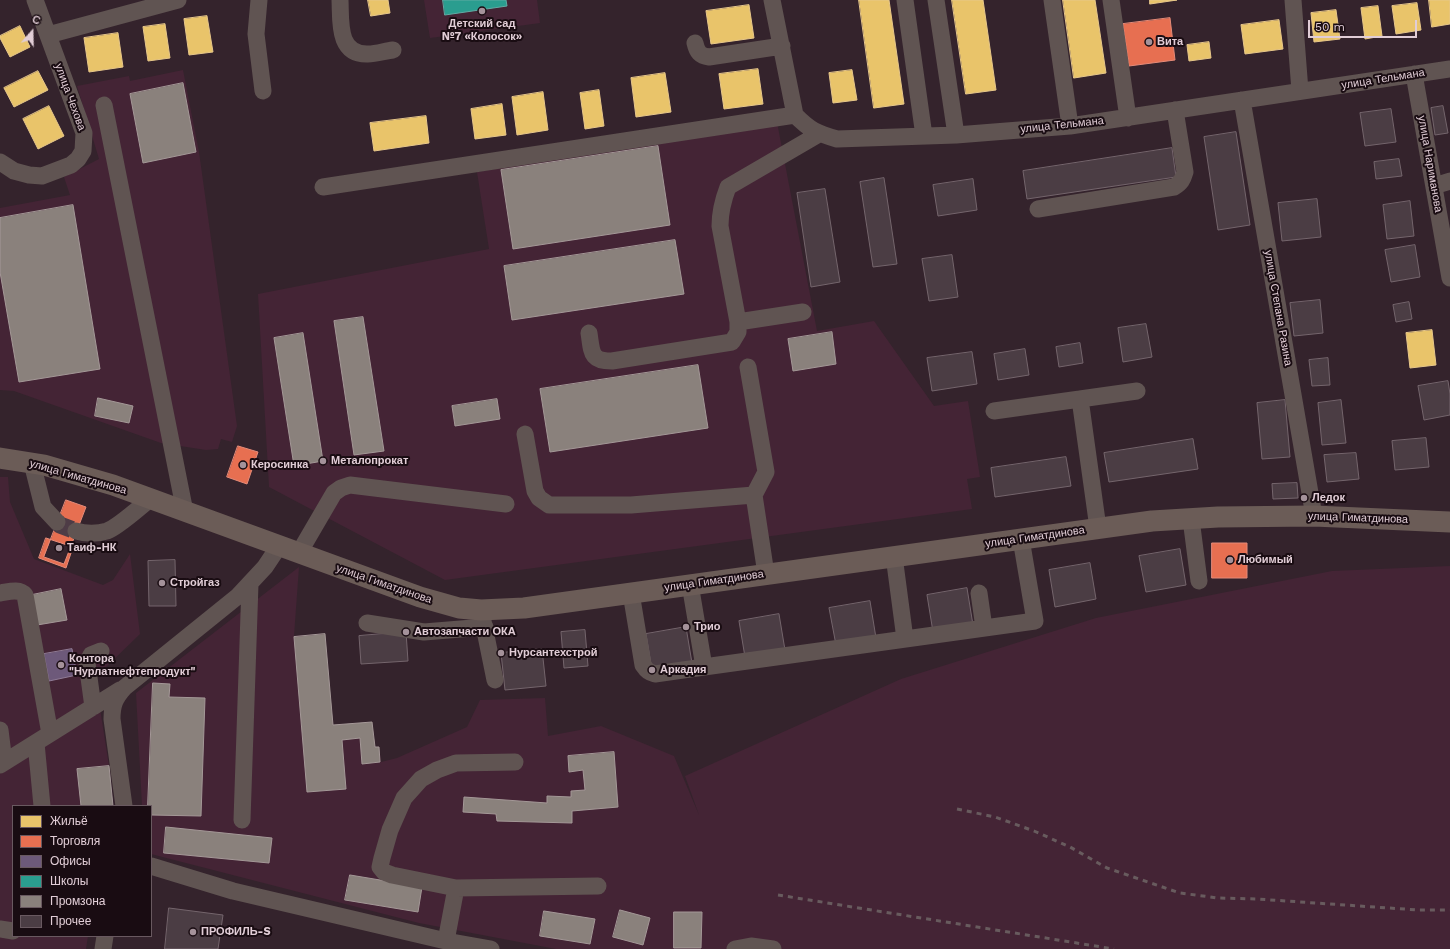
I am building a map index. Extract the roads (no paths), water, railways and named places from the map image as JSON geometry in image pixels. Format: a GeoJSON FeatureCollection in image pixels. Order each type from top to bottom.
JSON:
{"type":"FeatureCollection","features":[{"type":"Feature","properties":{"kind":"main road","name":"улица Гиматдинова"},"geometry":{"type":"LineString","coordinates":[[0,458],[32,463],[113,485],[299,554],[443,604],[459,608],[483,618],[524,608],[1152,521],[1218,517],[1314,516],[1450,522]]}},
{"type":"Feature","properties":{"kind":"street","name":"улица Чехова"},"geometry":{"type":"LineString","coordinates":[[0,162],[14,171],[29,175],[42,176],[71,165],[78,159],[83,151],[84,132],[35,0]]}},
{"type":"Feature","properties":{"kind":"street"},"geometry":{"type":"LineString","coordinates":[[48,35],[178,0]]}},
{"type":"Feature","properties":{"kind":"street"},"geometry":{"type":"LineString","coordinates":[[259,0],[256,34],[263,91]]}},
{"type":"Feature","properties":{"kind":"street"},"geometry":{"type":"LineString","coordinates":[[340,0],[342,34],[345,44],[355,52],[367,54],[393,50]]}},
{"type":"Feature","properties":{"kind":"street"},"geometry":{"type":"LineString","coordinates":[[323,187],[795,114],[772,0]]}},
{"type":"Feature","properties":{"kind":"street"},"geometry":{"type":"LineString","coordinates":[[905,0],[924,136]]}},
{"type":"Feature","properties":{"kind":"street"},"geometry":{"type":"LineString","coordinates":[[936,0],[956,135]]}},
{"type":"Feature","properties":{"kind":"street"},"geometry":{"type":"LineString","coordinates":[[1052,0],[1070,126]]}},
{"type":"Feature","properties":{"kind":"street"},"geometry":{"type":"LineString","coordinates":[[1111,0],[1128,118]]}},
{"type":"Feature","properties":{"kind":"street"},"geometry":{"type":"LineString","coordinates":[[1293,0],[1300,91]]}},
{"type":"Feature","properties":{"kind":"street"},"geometry":{"type":"LineString","coordinates":[[695,43],[696,50],[699,53],[703,56],[709,57],[782,46]]}},
{"type":"Feature","properties":{"kind":"street","name":"улица Тельмана"},"geometry":{"type":"LineString","coordinates":[[795,114],[807,126],[819,134],[836,139],[956,135],[1070,126],[1450,68]]}},
{"type":"Feature","properties":{"kind":"street","name":"улица Нариманова"},"geometry":{"type":"LineString","coordinates":[[1414,74],[1442,183],[1450,278]]}},
{"type":"Feature","properties":{"kind":"street","name":"улица Степана Разина"},"geometry":{"type":"LineString","coordinates":[[1242,100],[1314,516]]}},
{"type":"Feature","properties":{"kind":"street"},"geometry":{"type":"LineString","coordinates":[[104,104],[185,512]]}},
{"type":"Feature","properties":{"kind":"street"},"geometry":{"type":"LineString","coordinates":[[1038,209],[1174,187],[1180,184],[1184,178],[1185,172],[1176,110]]}},
{"type":"Feature","properties":{"kind":"street"},"geometry":{"type":"LineString","coordinates":[[589,333],[592,352],[601,361],[732,342],[738,332],[738,322],[720,226],[720,213],[723,199],[728,187],[819,134]]}},
{"type":"Feature","properties":{"kind":"street"},"geometry":{"type":"LineString","coordinates":[[738,322],[803,312]]}},
{"type":"Feature","properties":{"kind":"street"},"geometry":{"type":"LineString","coordinates":[[748,366],[766,472],[754,495],[766,574]]}},
{"type":"Feature","properties":{"kind":"street"},"geometry":{"type":"LineString","coordinates":[[994,411],[1137,391]]}},
{"type":"Feature","properties":{"kind":"street"},"geometry":{"type":"LineString","coordinates":[[1080,399],[1098,528]]}},
{"type":"Feature","properties":{"kind":"street"},"geometry":{"type":"LineString","coordinates":[[525,434],[535,491],[539,498],[549,505],[631,505],[754,495]]}},
{"type":"Feature","properties":{"kind":"street"},"geometry":{"type":"LineString","coordinates":[[32,463],[43,507],[57,522]]}},
{"type":"Feature","properties":{"kind":"street"},"geometry":{"type":"LineString","coordinates":[[299,554],[334,493],[341,488],[350,485],[506,504]]}},
{"type":"Feature","properties":{"kind":"street"},"geometry":{"type":"LineString","coordinates":[[76,531],[83,534],[108,531],[150,499]]}},
{"type":"Feature","properties":{"kind":"street"},"geometry":{"type":"LineString","coordinates":[[1190,519],[1199,581]]}},
{"type":"Feature","properties":{"kind":"street"},"geometry":{"type":"LineString","coordinates":[[631,593],[643,665],[646,670],[655,674],[1035,621],[1021,539]]}},
{"type":"Feature","properties":{"kind":"street"},"geometry":{"type":"LineString","coordinates":[[124,805],[112,719],[112,706],[116,696],[238,596],[265,567],[279,546]]}},
{"type":"Feature","properties":{"kind":"street"},"geometry":{"type":"LineString","coordinates":[[894,556],[905,639]]}},
{"type":"Feature","properties":{"kind":"street"},"geometry":{"type":"LineString","coordinates":[[242,820],[250,584]]}},
{"type":"Feature","properties":{"kind":"street"},"geometry":{"type":"LineString","coordinates":[[690,584],[704,667]]}},
{"type":"Feature","properties":{"kind":"street"},"geometry":{"type":"LineString","coordinates":[[0,593],[17,590],[25,594],[50,734]]}},
{"type":"Feature","properties":{"kind":"street"},"geometry":{"type":"LineString","coordinates":[[979,593],[984,628]]}},
{"type":"Feature","properties":{"kind":"street"},"geometry":{"type":"LineString","coordinates":[[367,623],[424,632],[483,618],[495,680]]}},
{"type":"Feature","properties":{"kind":"street"},"geometry":{"type":"LineString","coordinates":[[94,707],[87,663],[91,655],[100,650]]}},
{"type":"Feature","properties":{"kind":"street"},"geometry":{"type":"LineString","coordinates":[[0,730],[2,763],[124,688]]}},
{"type":"Feature","properties":{"kind":"street"},"geometry":{"type":"LineString","coordinates":[[36,742],[42,805]]}},
{"type":"Feature","properties":{"kind":"street"},"geometry":{"type":"LineString","coordinates":[[515,762],[456,763],[437,770],[421,779],[404,798],[390,830],[380,867],[384,872],[392,875],[456,888],[598,886]]}},
{"type":"Feature","properties":{"kind":"street"},"geometry":{"type":"LineString","coordinates":[[152,866],[233,891],[446,941],[491,949]]}},
{"type":"Feature","properties":{"kind":"street"},"geometry":{"type":"LineString","coordinates":[[446,941],[456,888]]}},
{"type":"Feature","properties":{"kind":"street"},"geometry":{"type":"LineString","coordinates":[[0,929],[12,931]]}},
{"type":"Feature","properties":{"kind":"street"},"geometry":{"type":"LineString","coordinates":[[103,949],[105,937]]}},
{"type":"Feature","properties":{"kind":"street"},"geometry":{"type":"LineString","coordinates":[[735,949],[751,946],[773,949]]}},
{"type":"Feature","properties":{"kind":"tunnel"},"geometry":{"type":"LineString","coordinates":[[57,522],[60,525],[76,531]]}},
{"type":"Feature","properties":{"kind":"railway"},"geometry":{"type":"LineString","coordinates":[[957,809],[995,817],[1034,831],[1070,847],[1107,868],[1180,893],[1218,898],[1257,899],[1418,910],[1450,910]]}},
{"type":"Feature","properties":{"kind":"railway"},"geometry":{"type":"LineString","coordinates":[[778,895],[1114,949]]}},
{"type":"Feature","properties":{"kind":"place","name":"Детский сад №7 «Колосок»"},"geometry":{"type":"Point","coordinates":[482,11]}},
{"type":"Feature","properties":{"kind":"place","name":"Вита"},"geometry":{"type":"Point","coordinates":[1149,42]}},
{"type":"Feature","properties":{"kind":"place","name":"Металопрокат"},"geometry":{"type":"Point","coordinates":[323,461]}},
{"type":"Feature","properties":{"kind":"place","name":"Керосинка"},"geometry":{"type":"Point","coordinates":[243,465]}},
{"type":"Feature","properties":{"kind":"place","name":"Ледок"},"geometry":{"type":"Point","coordinates":[1304,498]}},
{"type":"Feature","properties":{"kind":"place","name":"Таиф-НК"},"geometry":{"type":"Point","coordinates":[59,548]}},
{"type":"Feature","properties":{"kind":"place","name":"Любимый"},"geometry":{"type":"Point","coordinates":[1230,560]}},
{"type":"Feature","properties":{"kind":"place","name":"Стройгаз"},"geometry":{"type":"Point","coordinates":[162,583]}},
{"type":"Feature","properties":{"kind":"place","name":"Трио"},"geometry":{"type":"Point","coordinates":[686,627]}},
{"type":"Feature","properties":{"kind":"place","name":"Автозапчасти ОКА"},"geometry":{"type":"Point","coordinates":[406,632]}},
{"type":"Feature","properties":{"kind":"place","name":"Нурсантехстрой"},"geometry":{"type":"Point","coordinates":[501,653]}},
{"type":"Feature","properties":{"kind":"place","name":"Контора \"Нурлатнефтепродукт\""},"geometry":{"type":"Point","coordinates":[61,665]}},
{"type":"Feature","properties":{"kind":"place","name":"Аркадия"},"geometry":{"type":"Point","coordinates":[652,670]}},
{"type":"Feature","properties":{"kind":"place","name":"ПРОФИЛЬ-S"},"geometry":{"type":"Point","coordinates":[193,932]}}]}
